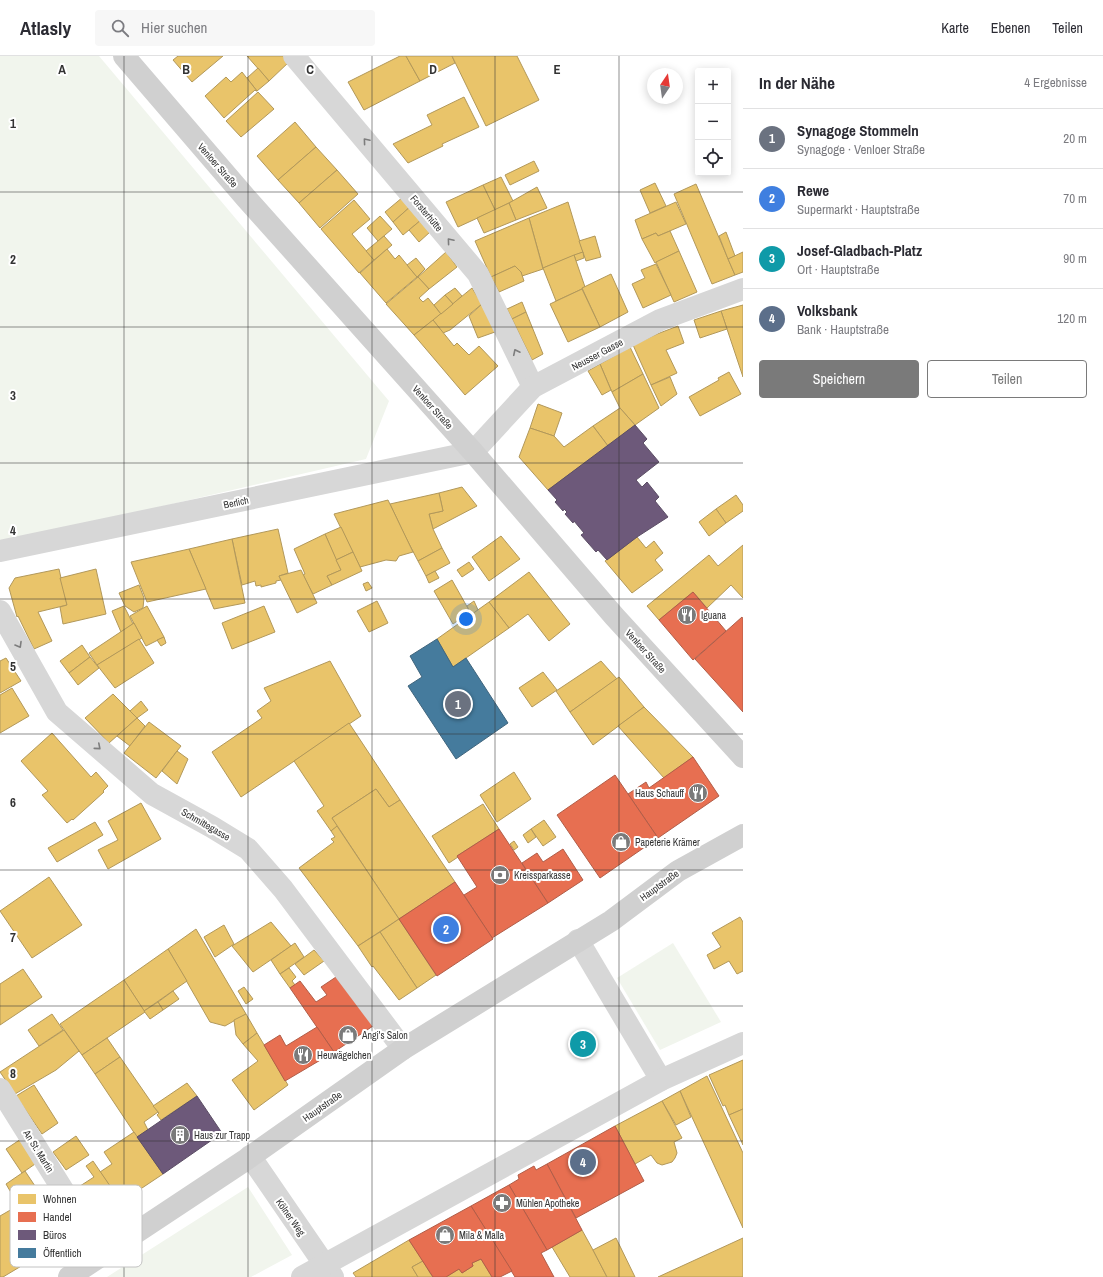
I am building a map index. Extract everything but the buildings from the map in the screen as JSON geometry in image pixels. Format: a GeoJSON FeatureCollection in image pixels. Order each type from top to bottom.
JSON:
{"type":"FeatureCollection","features":[{"type":"Feature","properties":{"kind":"street","name":"Venloer Straße"},"geometry":{"type":"LineString","coordinates":[[124,56],[246,198],[473,452],[614,616],[743,757]]}},
{"type":"Feature","properties":{"kind":"street","name":"Forsterhütte"},"geometry":{"type":"LineString","coordinates":[[294,56],[478,274],[533,387]]}},
{"type":"Feature","properties":{"kind":"street","name":"Neusser Gasse"},"geometry":{"type":"LineString","coordinates":[[473,452],[533,387],[660,320],[743,289]]}},
{"type":"Feature","properties":{"kind":"street","name":"Berlich"},"geometry":{"type":"LineString","coordinates":[[0,551],[473,452]]}},
{"type":"Feature","properties":{"kind":"street","name":"Schmittegasse"},"geometry":{"type":"LineString","coordinates":[[0,611],[57,712],[152,794],[248,849],[282,889],[403,1049]]}},
{"type":"Feature","properties":{"kind":"street","name":"Hauptstraße"},"geometry":{"type":"LineString","coordinates":[[142,1228],[250,1156],[403,1049],[611,921],[678,871],[743,835]]}},
{"type":"Feature","properties":{"kind":"street"},"geometry":{"type":"LineString","coordinates":[[578,940],[661,1080]]}},
{"type":"Feature","properties":{"kind":"street"},"geometry":{"type":"LineString","coordinates":[[302,1277],[329,1271],[661,1080],[743,1043]]}},
{"type":"Feature","properties":{"kind":"street","name":"An St. Martin"},"geometry":{"type":"LineString","coordinates":[[0,1089],[60,1185]]}},
{"type":"Feature","properties":{"kind":"street","name":"Kölner Weg"},"geometry":{"type":"LineString","coordinates":[[250,1156],[329,1271]]}},
{"type":"Feature","properties":{"kind":"street","name":"Hauptstraße"},"geometry":{"type":"LineString","coordinates":[[69,1277],[84,1267]]}},
{"type":"Feature","properties":{"kind":"shaded area"},"geometry":{"type":"Polygon","coordinates":[[[0,56],[99,56],[389,401],[366,459],[0,544],[0,56]]]}},
{"type":"Feature","properties":{"kind":"shaded area"},"geometry":{"type":"Polygon","coordinates":[[[673,943],[721,1022],[660,1050],[617,978],[673,943]]]}},
{"type":"Feature","properties":{"kind":"shaded area"},"geometry":{"type":"Polygon","coordinates":[[[248,1187],[292,1255],[251,1277],[107,1277],[123,1267],[142,1267],[142,1255],[248,1187]]]}},
{"type":"Feature","properties":{"kind":"place","name":"Iguana"},"geometry":{"type":"Point","coordinates":[687,615]}},
{"type":"Feature","properties":{"kind":"place","name":"Synagoge Stommeln"},"geometry":{"type":"Point","coordinates":[458,704]}},
{"type":"Feature","properties":{"kind":"place","name":"Haus Schauff"},"geometry":{"type":"Point","coordinates":[698,793]}},
{"type":"Feature","properties":{"kind":"place","name":"Papeterie Krämer"},"geometry":{"type":"Point","coordinates":[621,842]}},
{"type":"Feature","properties":{"kind":"place","name":"Kreissparkasse"},"geometry":{"type":"Point","coordinates":[500,875]}},
{"type":"Feature","properties":{"kind":"place","name":"Rewe"},"geometry":{"type":"Point","coordinates":[446,929]}},
{"type":"Feature","properties":{"kind":"place","name":"Angi's Salon"},"geometry":{"type":"Point","coordinates":[348,1035]}},
{"type":"Feature","properties":{"kind":"place","name":"Josef-Gladbach-Platz"},"geometry":{"type":"Point","coordinates":[583,1044]}},
{"type":"Feature","properties":{"kind":"place","name":"Heuwägelchen"},"geometry":{"type":"Point","coordinates":[303,1055]}},
{"type":"Feature","properties":{"kind":"place","name":"Haus zur Trapp"},"geometry":{"type":"Point","coordinates":[180,1135]}},
{"type":"Feature","properties":{"kind":"place","name":"Volksbank"},"geometry":{"type":"Point","coordinates":[583,1162]}},
{"type":"Feature","properties":{"kind":"place","name":"Mühlen Apotheke"},"geometry":{"type":"Point","coordinates":[502,1203]}},
{"type":"Feature","properties":{"kind":"place","name":"Mila & Malla"},"geometry":{"type":"Point","coordinates":[445,1235]}}]}
